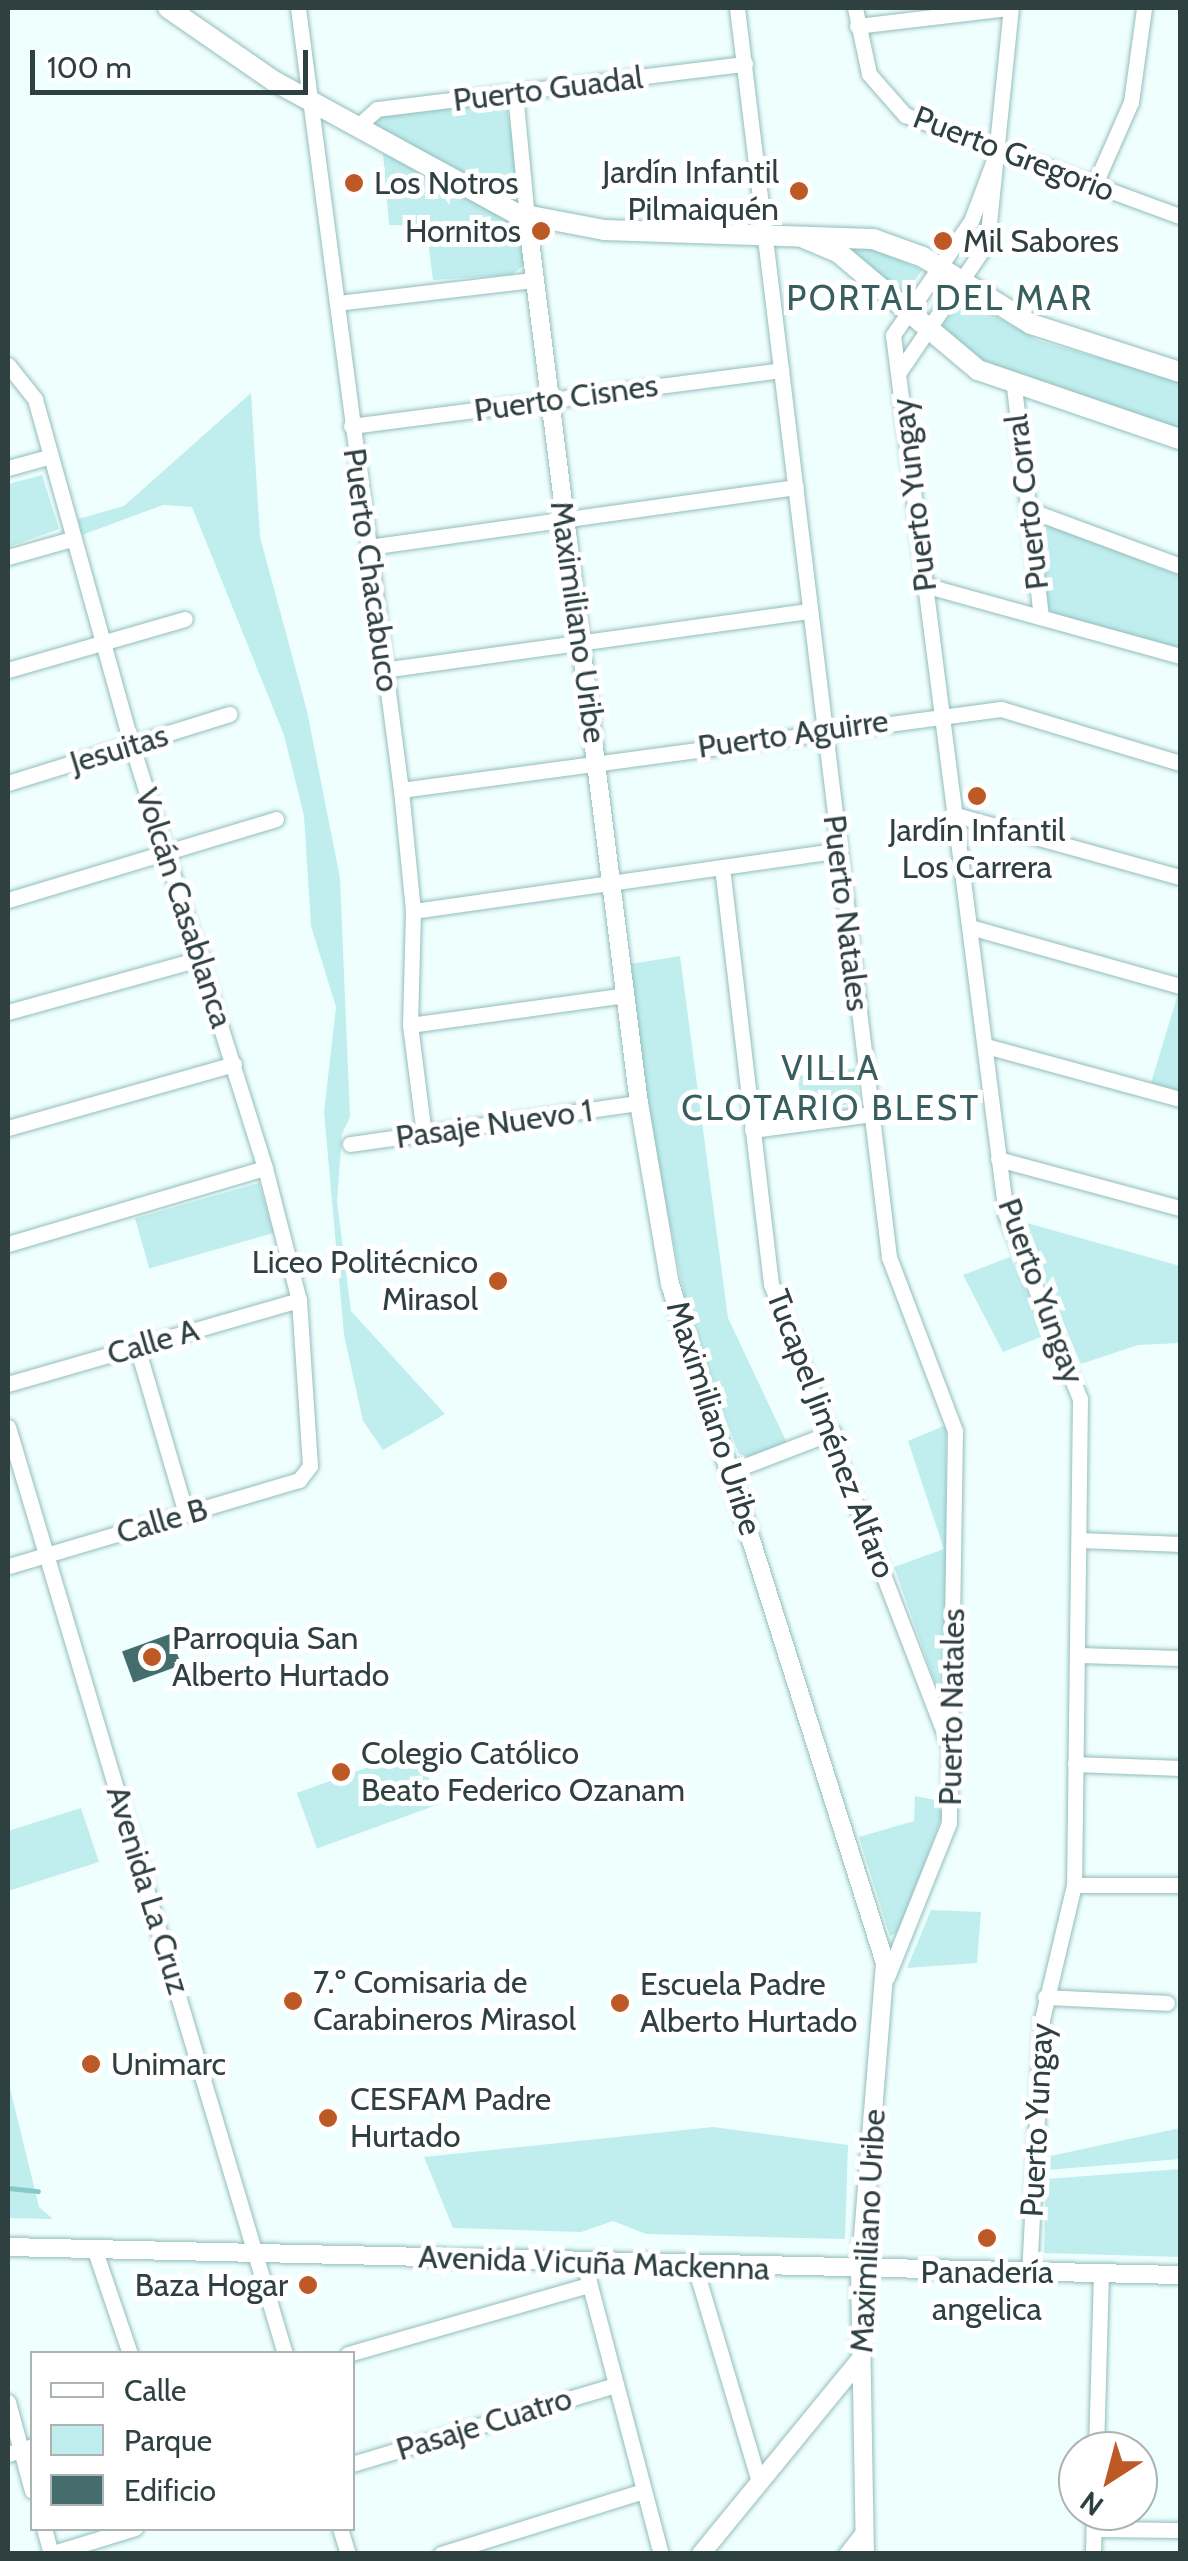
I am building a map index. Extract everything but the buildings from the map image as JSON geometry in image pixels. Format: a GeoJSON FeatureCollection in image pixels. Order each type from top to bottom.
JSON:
{"type":"FeatureCollection","features":[{"type":"Feature","properties":{"kind":"main road"},"geometry":{"type":"LineString","coordinates":[[168,8],[357,128],[527,217],[604,230],[863,237],[935,265],[1052,333],[1180,372]]}},
{"type":"Feature","properties":{"kind":"main road"},"geometry":{"type":"LineString","coordinates":[[768,232],[826,246],[924,332],[1014,388],[1180,439]]}},
{"type":"Feature","properties":{"kind":"street","name":"Puerto Chacabuco"},"geometry":{"type":"LineString","coordinates":[[298,8],[401,790],[413,911],[410,1025],[424,1134]]}},
{"type":"Feature","properties":{"kind":"street","name":"Puerto Natales"},"geometry":{"type":"LineString","coordinates":[[737,8],[768,232],[781,370],[826,730],[836,851],[889,1257],[955,1431],[950,1822],[887,1977]]}},
{"type":"Feature","properties":{"kind":"street","name":"Puerto Gregorio"},"geometry":{"type":"LineString","coordinates":[[854,8],[869,74],[890,102],[921,123],[1180,216]]}},
{"type":"Feature","properties":{"kind":"street"},"geometry":{"type":"LineString","coordinates":[[857,26],[1010,8],[996,152],[982,200],[902,312]]}},
{"type":"Feature","properties":{"kind":"street"},"geometry":{"type":"LineString","coordinates":[[1094,186],[1131,102],[1144,8]]}},
{"type":"Feature","properties":{"kind":"street","name":"Puerto Guadal"},"geometry":{"type":"LineString","coordinates":[[357,128],[377,110],[745,64]]}},
{"type":"Feature","properties":{"kind":"street","name":"Maximiliano Uribe"},"geometry":{"type":"LineString","coordinates":[[515,93],[546,400],[582,641],[639,1103],[679,1324],[734,1470],[887,1977],[860,2271],[865,2554]]}},
{"type":"Feature","properties":{"kind":"street","name":"Puerto Yungay"},"geometry":{"type":"LineString","coordinates":[[899,372],[961,282],[992,226],[996,152]]}},
{"type":"Feature","properties":{"kind":"street"},"geometry":{"type":"LineString","coordinates":[[337,303],[532,280]]}},
{"type":"Feature","properties":{"kind":"street","name":"Puerto Yungay"},"geometry":{"type":"LineString","coordinates":[[902,312],[893,335],[1006,1215],[1078,1388],[1080,1540],[1074,1884],[1046,1998],[1029,2273]]}},
{"type":"Feature","properties":{"kind":"street","name":"Volcán Casablanca"},"geometry":{"type":"LineString","coordinates":[[8,364],[35,399],[48,457],[132,746],[204,958],[265,1168],[299,1300],[310,1466]]}},
{"type":"Feature","properties":{"kind":"street","name":"Puerto Cisnes"},"geometry":{"type":"LineString","coordinates":[[352,426],[781,370]]}},
{"type":"Feature","properties":{"kind":"street","name":"Puerto Corral"},"geometry":{"type":"LineString","coordinates":[[1014,388],[1040,616]]}},
{"type":"Feature","properties":{"kind":"street"},"geometry":{"type":"LineString","coordinates":[[8,468],[48,457]]}},
{"type":"Feature","properties":{"kind":"street"},"geometry":{"type":"LineString","coordinates":[[369,546],[796,487]]}},
{"type":"Feature","properties":{"kind":"street"},"geometry":{"type":"LineString","coordinates":[[1029,510],[1180,566]]}},
{"type":"Feature","properties":{"kind":"street"},"geometry":{"type":"LineString","coordinates":[[8,556],[72,539]]}},
{"type":"Feature","properties":{"kind":"street"},"geometry":{"type":"LineString","coordinates":[[924,585],[1180,656]]}},
{"type":"Feature","properties":{"kind":"street"},"geometry":{"type":"LineString","coordinates":[[383,670],[810,611]]}},
{"type":"Feature","properties":{"kind":"street"},"geometry":{"type":"LineString","coordinates":[[8,670],[186,619]]}},
{"type":"Feature","properties":{"kind":"street","name":"Puerto Aguirre"},"geometry":{"type":"LineString","coordinates":[[401,790],[944,713],[1001,709],[1180,763]]}},
{"type":"Feature","properties":{"kind":"street","name":"Jesuitas"},"geometry":{"type":"LineString","coordinates":[[8,783],[230,714]]}},
{"type":"Feature","properties":{"kind":"street"},"geometry":{"type":"LineString","coordinates":[[956,815],[1180,877]]}},
{"type":"Feature","properties":{"kind":"street"},"geometry":{"type":"LineString","coordinates":[[8,900],[168,856],[276,818]]}},
{"type":"Feature","properties":{"kind":"street"},"geometry":{"type":"LineString","coordinates":[[413,911],[836,851]]}},
{"type":"Feature","properties":{"kind":"street","name":"Tucapel Jiménez Alfaro"},"geometry":{"type":"LineString","coordinates":[[722,867],[771,1284],[833,1432],[952,1753]]}},
{"type":"Feature","properties":{"kind":"street"},"geometry":{"type":"LineString","coordinates":[[970,928],[1180,986]]}},
{"type":"Feature","properties":{"kind":"street"},"geometry":{"type":"LineString","coordinates":[[8,1012],[204,958]]}},
{"type":"Feature","properties":{"kind":"street"},"geometry":{"type":"LineString","coordinates":[[410,1025],[625,995]]}},
{"type":"Feature","properties":{"kind":"street"},"geometry":{"type":"LineString","coordinates":[[986,1046],[1180,1099]]}},
{"type":"Feature","properties":{"kind":"street"},"geometry":{"type":"LineString","coordinates":[[8,1128],[234,1064]]}},
{"type":"Feature","properties":{"kind":"street","name":"Pasaje Nuevo 1"},"geometry":{"type":"LineString","coordinates":[[350,1144],[639,1103]]}},
{"type":"Feature","properties":{"kind":"street"},"geometry":{"type":"LineString","coordinates":[[752,1130],[872,1114]]}},
{"type":"Feature","properties":{"kind":"street"},"geometry":{"type":"LineString","coordinates":[[998,1159],[1180,1208]]}},
{"type":"Feature","properties":{"kind":"street"},"geometry":{"type":"LineString","coordinates":[[8,1244],[265,1168]]}},
{"type":"Feature","properties":{"kind":"street","name":"Calle A"},"geometry":{"type":"LineString","coordinates":[[8,1384],[299,1300]]}},
{"type":"Feature","properties":{"kind":"street"},"geometry":{"type":"LineString","coordinates":[[137,1347],[186,1514]]}},
{"type":"Feature","properties":{"kind":"street","name":"Avenida La Cruz"},"geometry":{"type":"LineString","coordinates":[[8,1426],[284,2351]]}},
{"type":"Feature","properties":{"kind":"street"},"geometry":{"type":"LineString","coordinates":[[734,1470],[833,1432]]}},
{"type":"Feature","properties":{"kind":"street","name":"Calle B"},"geometry":{"type":"LineString","coordinates":[[8,1566],[299,1480],[310,1466]]}},
{"type":"Feature","properties":{"kind":"street"},"geometry":{"type":"LineString","coordinates":[[1080,1540],[1180,1544]]}},
{"type":"Feature","properties":{"kind":"street"},"geometry":{"type":"LineString","coordinates":[[1078,1655],[1180,1658]]}},
{"type":"Feature","properties":{"kind":"street"},"geometry":{"type":"LineString","coordinates":[[1075,1764],[1180,1768]]}},
{"type":"Feature","properties":{"kind":"street"},"geometry":{"type":"LineString","coordinates":[[1074,1884],[1180,1885]]}},
{"type":"Feature","properties":{"kind":"street"},"geometry":{"type":"LineString","coordinates":[[1046,1998],[1166,2003]]}},
{"type":"Feature","properties":{"kind":"street","name":"Avenida Vicuña Mackenna"},"geometry":{"type":"LineString","coordinates":[[8,2247],[860,2271],[1180,2275]]}},
{"type":"Feature","properties":{"kind":"street"},"geometry":{"type":"LineString","coordinates":[[94,2248],[129,2351]]}},
{"type":"Feature","properties":{"kind":"street"},"geometry":{"type":"LineString","coordinates":[[584,2263],[661,2554]]}},
{"type":"Feature","properties":{"kind":"street"},"geometry":{"type":"LineString","coordinates":[[695,2267],[759,2482]]}},
{"type":"Feature","properties":{"kind":"street"},"geometry":{"type":"LineString","coordinates":[[1097,2431],[1101,2274]]}},
{"type":"Feature","properties":{"kind":"street"},"geometry":{"type":"LineString","coordinates":[[355,2352],[589,2285]]}},
{"type":"Feature","properties":{"kind":"street"},"geometry":{"type":"LineString","coordinates":[[701,2554],[860,2360]]}},
{"type":"Feature","properties":{"kind":"street","name":"Pasaje Cuatro"},"geometry":{"type":"LineString","coordinates":[[355,2463],[615,2385]]}},
{"type":"Feature","properties":{"kind":"street"},"geometry":{"type":"LineString","coordinates":[[8,2402],[30,2484]]}},
{"type":"Feature","properties":{"kind":"street"},"geometry":{"type":"LineString","coordinates":[[441,2554],[642,2492]]}},
{"type":"Feature","properties":{"kind":"street"},"geometry":{"type":"LineString","coordinates":[[51,2553],[125,2531]]}},
{"type":"Feature","properties":{"kind":"street"},"geometry":{"type":"LineString","coordinates":[[846,2554],[864,2531]]}},
{"type":"Feature","properties":{"kind":"green space"},"geometry":{"type":"Polygon","coordinates":[[[506,102],[521,189],[509,198],[373,126],[382,117],[506,102]]]}},
{"type":"Feature","properties":{"kind":"green space"},"geometry":{"type":"Polygon","coordinates":[[[383,153],[518,223],[524,265],[511,275],[433,280],[426,226],[389,225],[383,153]]]}},
{"type":"Feature","properties":{"kind":"green space"},"geometry":{"type":"Polygon","coordinates":[[[828,238],[856,241],[922,270],[902,298],[828,238]]]}},
{"type":"Feature","properties":{"kind":"green space"},"geometry":{"type":"Polygon","coordinates":[[[962,298],[1040,341],[1180,381],[1180,428],[1018,382],[970,357],[939,330],[962,298]]]}},
{"type":"Feature","properties":{"kind":"green space"},"geometry":{"type":"Polygon","coordinates":[[[251,393],[260,537],[307,711],[340,878],[350,1117],[342,1134],[337,1201],[351,1311],[445,1414],[383,1450],[363,1421],[344,1335],[324,1112],[336,1007],[311,926],[304,816],[284,735],[192,507],[163,505],[82,535],[78,519],[124,506],[251,393]]]}},
{"type":"Feature","properties":{"kind":"green space"},"geometry":{"type":"Polygon","coordinates":[[[42,475],[59,529],[8,547],[8,484],[42,475]]]}},
{"type":"Feature","properties":{"kind":"green space"},"geometry":{"type":"Polygon","coordinates":[[[1042,522],[1180,576],[1180,651],[1057,616],[1048,607],[1042,522]]]}},
{"type":"Feature","properties":{"kind":"green space"},"geometry":{"type":"Polygon","coordinates":[[[680,956],[728,1318],[787,1443],[752,1458],[739,1454],[691,1328],[649,1119],[630,964],[680,956]]]}},
{"type":"Feature","properties":{"kind":"green space"},"geometry":{"type":"Polygon","coordinates":[[[1180,994],[1180,1091],[1151,1083],[1180,994]]]}},
{"type":"Feature","properties":{"kind":"green space"},"geometry":{"type":"Polygon","coordinates":[[[855,1068],[860,1103],[802,1111],[798,1076],[855,1068]]]}},
{"type":"Feature","properties":{"kind":"green space"},"geometry":{"type":"Polygon","coordinates":[[[259,1183],[273,1233],[149,1269],[135,1219],[259,1183]]]}},
{"type":"Feature","properties":{"kind":"green space"},"geometry":{"type":"Polygon","coordinates":[[[1020,1221],[1180,1266],[1180,1343],[1138,1345],[1081,1364],[1020,1221]]]}},
{"type":"Feature","properties":{"kind":"green space"},"geometry":{"type":"Polygon","coordinates":[[[1010,1257],[1046,1335],[1003,1352],[963,1275],[1010,1257]]]}},
{"type":"Feature","properties":{"kind":"green space"},"geometry":{"type":"Polygon","coordinates":[[[946,1425],[946,1695],[941,1699],[894,1567],[944,1549],[908,1441],[946,1425]]]}},
{"type":"Feature","properties":{"kind":"green space"},"geometry":{"type":"Polygon","coordinates":[[[418,1749],[438,1804],[317,1849],[297,1793],[418,1749]]]}},
{"type":"Feature","properties":{"kind":"green space"},"geometry":{"type":"Polygon","coordinates":[[[915,1796],[935,1800],[943,1814],[899,1932],[890,1936],[859,1837],[914,1821],[915,1796]]]}},
{"type":"Feature","properties":{"kind":"green space"},"geometry":{"type":"Polygon","coordinates":[[[81,1808],[99,1862],[8,1891],[8,1831],[81,1808]]]}},
{"type":"Feature","properties":{"kind":"green space"},"geometry":{"type":"Polygon","coordinates":[[[931,1910],[981,1912],[977,1963],[907,1968],[931,1910]]]}},
{"type":"Feature","properties":{"kind":"green space"},"geometry":{"type":"Polygon","coordinates":[[[8,2080],[39,2207],[53,2219],[8,2218],[8,2080]]]}},
{"type":"Feature","properties":{"kind":"green space"},"geometry":{"type":"Polygon","coordinates":[[[713,2127],[848,2145],[845,2239],[646,2234],[613,2221],[581,2232],[453,2228],[424,2157],[713,2127]]]}},
{"type":"Feature","properties":{"kind":"green space"},"geometry":{"type":"Polygon","coordinates":[[[1180,2128],[1180,2159],[1047,2170],[1046,2157],[1180,2128]]]}},
{"type":"Feature","properties":{"kind":"green space"},"geometry":{"type":"Polygon","coordinates":[[[1180,2169],[1180,2257],[1044,2253],[1046,2179],[1180,2169]]]}},
{"type":"Feature","properties":{"kind":"waterway"},"geometry":{"type":"LineString","coordinates":[[8,2188],[38,2191]]}},
{"type":"Feature","properties":{"kind":"place","name":"Los Notros"},"geometry":{"type":"Point","coordinates":[354,183]}},
{"type":"Feature","properties":{"kind":"place","name":"Jardín Infantil Pilmaiquén"},"geometry":{"type":"Point","coordinates":[799,191]}},
{"type":"Feature","properties":{"kind":"place","name":"Hornitos"},"geometry":{"type":"Point","coordinates":[541,231]}},
{"type":"Feature","properties":{"kind":"place","name":"Mil Sabores"},"geometry":{"type":"Point","coordinates":[943,241]}},
{"type":"Feature","properties":{"kind":"place","name":"Jardín Infantil Los Carrera"},"geometry":{"type":"Point","coordinates":[977,796]}},
{"type":"Feature","properties":{"kind":"place","name":"Liceo Politécnico Mirasol"},"geometry":{"type":"Point","coordinates":[498,1281]}},
{"type":"Feature","properties":{"kind":"place","name":"Parroquia San Alberto Hurtado"},"geometry":{"type":"Point","coordinates":[152,1657]}},
{"type":"Feature","properties":{"kind":"place","name":"Colegio Católico Beato Federico Ozanam"},"geometry":{"type":"Point","coordinates":[341,1772]}},
{"type":"Feature","properties":{"kind":"place","name":"7.º Comisaria de Carabineros Mirasol"},"geometry":{"type":"Point","coordinates":[293,2001]}},
{"type":"Feature","properties":{"kind":"place","name":"Escuela Padre Alberto Hurtado"},"geometry":{"type":"Point","coordinates":[620,2003]}},
{"type":"Feature","properties":{"kind":"place","name":"Unimarc"},"geometry":{"type":"Point","coordinates":[91,2064]}},
{"type":"Feature","properties":{"kind":"place","name":"CESFAM Padre Hurtado"},"geometry":{"type":"Point","coordinates":[328,2118]}},
{"type":"Feature","properties":{"kind":"place","name":"Panadería angelica"},"geometry":{"type":"Point","coordinates":[987,2238]}},
{"type":"Feature","properties":{"kind":"place","name":"Baza Hogar"},"geometry":{"type":"Point","coordinates":[308,2285]}},
{"type":"Feature","properties":{"kind":"district","name":"PORTAL DEL MAR"},"geometry":{"type":"Point","coordinates":[940,298]}},
{"type":"Feature","properties":{"kind":"district","name":"VILLA CLOTARIO BLEST"},"geometry":{"type":"Point","coordinates":[831,1088]}}]}
